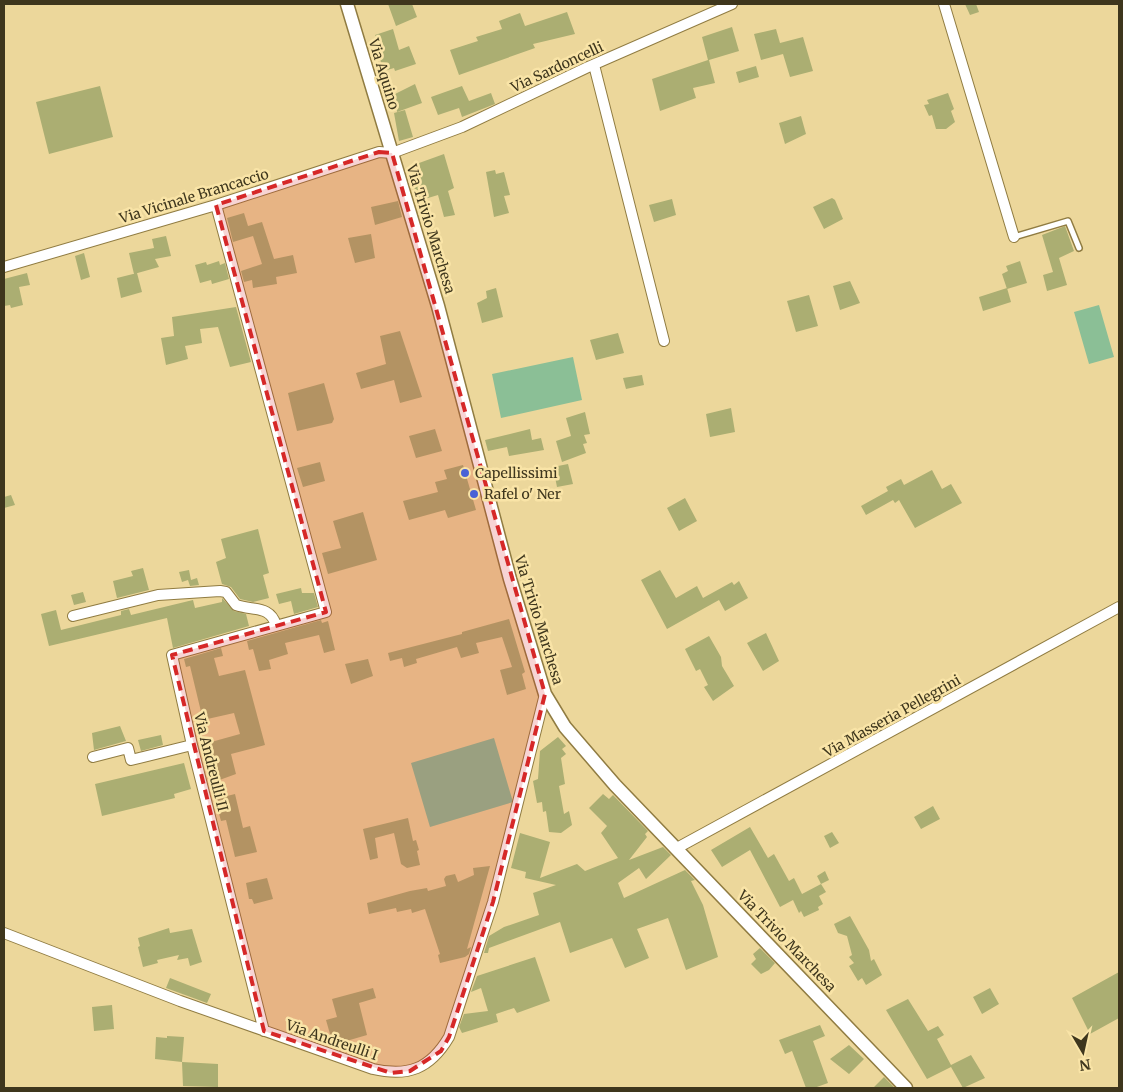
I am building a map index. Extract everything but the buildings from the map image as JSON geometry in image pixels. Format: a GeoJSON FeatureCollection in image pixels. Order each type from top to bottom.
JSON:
{"type":"FeatureCollection","features":[{"type":"Feature","properties":{"kind":"street","name":"Via Aquino"},"geometry":{"type":"LineString","coordinates":[[347,4],[392,154]]}},
{"type":"Feature","properties":{"kind":"street","name":"Via Sardoncelli"},"geometry":{"type":"LineString","coordinates":[[392,154],[462,127],[594,65],[732,4]]}},
{"type":"Feature","properties":{"kind":"street"},"geometry":{"type":"LineString","coordinates":[[944,4],[1014,237]]}},
{"type":"Feature","properties":{"kind":"street"},"geometry":{"type":"LineString","coordinates":[[594,65],[664,341]]}},
{"type":"Feature","properties":{"kind":"street","name":"Via Vicinale Brancaccio"},"geometry":{"type":"LineString","coordinates":[[4,267],[216,206],[379,152],[392,154]]}},
{"type":"Feature","properties":{"kind":"street","name":"Via Trivio Marchesa"},"geometry":{"type":"LineString","coordinates":[[392,154],[438,306],[510,579],[545,694],[572,734],[615,785],[906,1088]]}},
{"type":"Feature","properties":{"kind":"street","name":"Via Andreulli II"},"geometry":{"type":"LineString","coordinates":[[216,206],[326,612],[172,655],[192,745],[264,1031]]}},
{"type":"Feature","properties":{"kind":"street"},"geometry":{"type":"LineString","coordinates":[[73,616],[158,595],[220,591],[226,592],[236,605],[266,610],[274,617],[276,626]]}},
{"type":"Feature","properties":{"kind":"street","name":"Via Masseria Pellegrini"},"geometry":{"type":"LineString","coordinates":[[677,848],[1119,607]]}},
{"type":"Feature","properties":{"kind":"street","name":"Via Andreulli I"},"geometry":{"type":"LineString","coordinates":[[4,933],[108,974],[373,1069],[391,1073],[410,1071],[427,1063],[441,1051],[449,1037],[493,902],[545,694]]}},
{"type":"Feature","properties":{"kind":"street"},"geometry":{"type":"LineString","coordinates":[[93,757],[128,748],[131,760],[192,745]]}},
{"type":"Feature","properties":{"kind":"lane"},"geometry":{"type":"LineString","coordinates":[[1014,237],[1068,221],[1071,224],[1079,248]]}},
{"type":"Feature","properties":{"kind":"highlighted area"},"geometry":{"type":"Polygon","coordinates":[[[379,152],[392,153],[545,694],[493,902],[449,1037],[441,1051],[410,1071],[391,1073],[264,1031],[172,655],[326,612],[216,205],[379,152]]]}},
{"type":"Feature","properties":{"kind":"green space"},"geometry":{"type":"Polygon","coordinates":[[[1099,305],[1114,357],[1089,364],[1074,312],[1099,305]]]}},
{"type":"Feature","properties":{"kind":"green space"},"geometry":{"type":"Polygon","coordinates":[[[573,357],[582,400],[501,418],[492,374],[573,357]]]}},
{"type":"Feature","properties":{"kind":"green space"},"geometry":{"type":"Polygon","coordinates":[[[494,738],[513,802],[430,827],[411,763],[494,738]]]}},
{"type":"Feature","properties":{"kind":"place","name":"Capellissimi"},"geometry":{"type":"Point","coordinates":[465,473]}},
{"type":"Feature","properties":{"kind":"place","name":"Rafel o' Ner"},"geometry":{"type":"Point","coordinates":[474,494]}}]}
